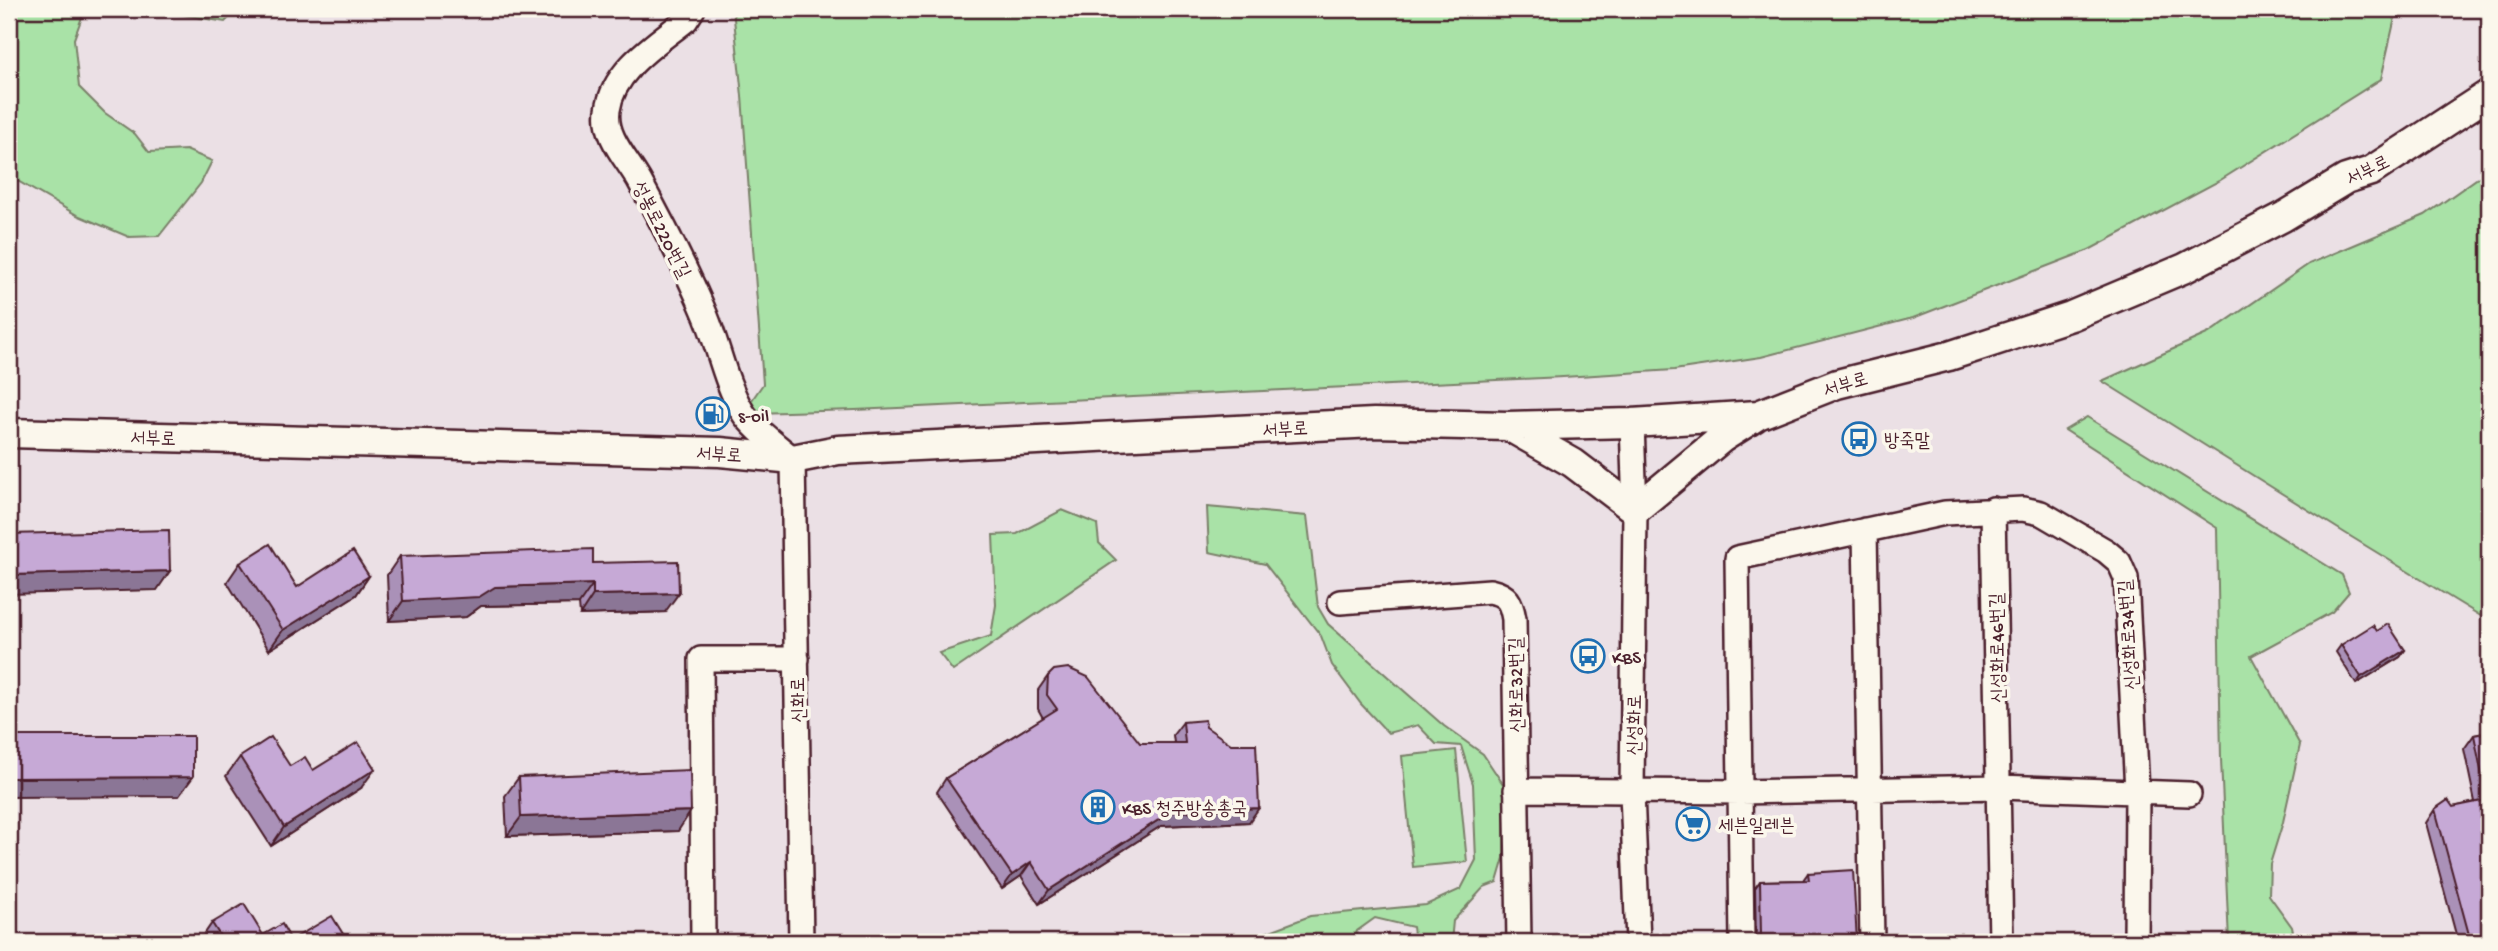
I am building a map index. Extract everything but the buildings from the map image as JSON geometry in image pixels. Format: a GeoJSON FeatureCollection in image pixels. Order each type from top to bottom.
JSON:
{"type":"FeatureCollection","features":[{"type":"Feature","properties":{"kind":"main road","name":"서부로"},"geometry":{"type":"LineString","coordinates":[[9,433],[720,452],[793,458],[838,450],[1374,423],[1508,426],[1632,423],[1758,415],[1837,384],[1949,356],[2071,316],[2185,268],[2283,217],[2346,179],[2371,171],[2489,94]]}},
{"type":"Feature","properties":{"kind":"main road"},"geometry":{"type":"LineString","coordinates":[[1508,426],[1573,463],[1635,510],[1722,438],[1758,415]]}},
{"type":"Feature","properties":{"kind":"street","name":"성봉로220번길"},"geometry":{"type":"LineString","coordinates":[[693,9],[686,20],[623,75],[611,92],[607,115],[616,146],[637,178],[683,263],[707,320],[730,389],[744,415],[793,458]]}},
{"type":"Feature","properties":{"kind":"street","name":"신성화로"},"geometry":{"type":"LineString","coordinates":[[1632,423],[1635,510],[1632,792],[1638,942]]}},
{"type":"Feature","properties":{"kind":"street","name":"신화로"},"geometry":{"type":"LineString","coordinates":[[793,458],[801,942]]}},
{"type":"Feature","properties":{"kind":"street","name":"신성화로34번길"},"geometry":{"type":"LineString","coordinates":[[1741,792],[1737,558],[1945,513],[1993,509],[2023,509],[2041,513],[2106,551],[2119,562],[2126,578],[2137,791],[2136,942]]}},
{"type":"Feature","properties":{"kind":"street","name":"신성화로46번길"},"geometry":{"type":"LineString","coordinates":[[1993,509],[2001,942]]}},
{"type":"Feature","properties":{"kind":"street"},"geometry":{"type":"LineString","coordinates":[[1865,530],[1872,942]]}},
{"type":"Feature","properties":{"kind":"street","name":"신화로32번길"},"geometry":{"type":"LineString","coordinates":[[1340,602],[1490,592],[1503,594],[1511,603],[1514,619],[1519,942]]}},
{"type":"Feature","properties":{"kind":"street"},"geometry":{"type":"LineString","coordinates":[[703,942],[701,659],[797,659]]}},
{"type":"Feature","properties":{"kind":"street"},"geometry":{"type":"LineString","coordinates":[[1517,790],[1741,792],[1999,787],[2189,794]]}},
{"type":"Feature","properties":{"kind":"street"},"geometry":{"type":"LineString","coordinates":[[1741,792],[1742,942]]}},
{"type":"Feature","properties":{"kind":"green space"},"geometry":{"type":"Polygon","coordinates":[[[9,9],[85,9],[74,39],[79,87],[105,113],[135,134],[149,152],[186,150],[212,161],[201,183],[159,236],[129,237],[77,215],[14,179],[9,182],[9,9]]]}},
{"type":"Feature","properties":{"kind":"green space"},"geometry":{"type":"Polygon","coordinates":[[[147,9],[238,9],[225,22],[147,9]]]}},
{"type":"Feature","properties":{"kind":"green space"},"geometry":{"type":"Polygon","coordinates":[[[733,9],[2397,9],[2381,79],[2219,181],[2089,250],[1913,318],[1761,357],[1674,370],[1563,377],[752,413],[745,410],[763,384],[733,9]]]}},
{"type":"Feature","properties":{"kind":"green space"},"geometry":{"type":"Polygon","coordinates":[[[2489,170],[2489,621],[2102,381],[2209,333],[2309,264],[2425,215],[2489,170]]]}},
{"type":"Feature","properties":{"kind":"green space"},"geometry":{"type":"Polygon","coordinates":[[[2087,417],[2342,575],[2349,592],[2332,612],[2251,656],[2300,745],[2283,822],[2270,864],[2269,895],[2292,927],[2295,942],[2229,942],[2221,759],[2217,528],[2065,430],[2087,417]]]}},
{"type":"Feature","properties":{"kind":"green space"},"geometry":{"type":"Polygon","coordinates":[[[1207,507],[1307,516],[1318,607],[1328,624],[1444,726],[1483,754],[1505,787],[1504,858],[1497,882],[1484,887],[1453,921],[1451,942],[1415,942],[1413,927],[1375,918],[1357,931],[1353,942],[1282,942],[1279,938],[1267,942],[1241,942],[1310,916],[1426,905],[1461,889],[1476,860],[1473,784],[1461,746],[1436,744],[1418,725],[1388,733],[1361,704],[1332,665],[1321,636],[1265,564],[1209,552],[1207,507]]]}},
{"type":"Feature","properties":{"kind":"green space"},"geometry":{"type":"Polygon","coordinates":[[[1062,510],[1097,524],[1099,543],[1116,560],[953,671],[939,653],[991,636],[996,605],[993,535],[1017,534],[1062,510]]]}},
{"type":"Feature","properties":{"kind":"green space"},"geometry":{"type":"Polygon","coordinates":[[[1456,750],[1467,862],[1413,867],[1402,756],[1456,750]]]}},
{"type":"Feature","properties":{"kind":"place","name":"s-oil"},"geometry":{"type":"Point","coordinates":[713,414]}},
{"type":"Feature","properties":{"kind":"place","name":"방죽말"},"geometry":{"type":"Point","coordinates":[1859,439]}},
{"type":"Feature","properties":{"kind":"place","name":"KBS"},"geometry":{"type":"Point","coordinates":[1588,656]}},
{"type":"Feature","properties":{"kind":"place","name":"KBS 청주방송총국"},"geometry":{"type":"Point","coordinates":[1098,807]}},
{"type":"Feature","properties":{"kind":"place","name":"세븐일레븐"},"geometry":{"type":"Point","coordinates":[1693,824]}}]}
